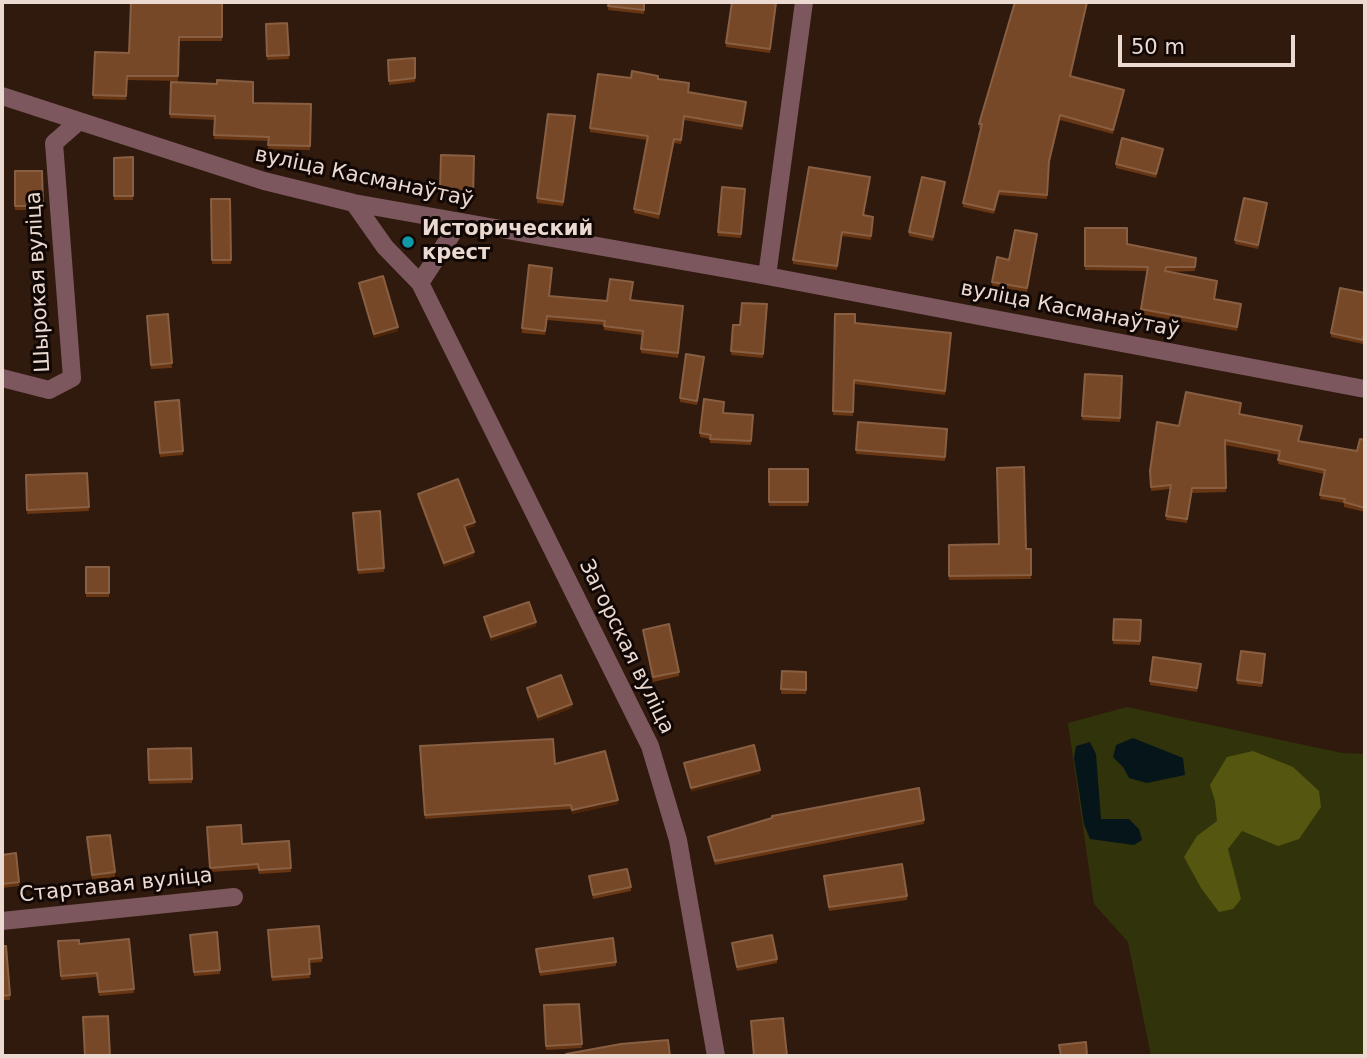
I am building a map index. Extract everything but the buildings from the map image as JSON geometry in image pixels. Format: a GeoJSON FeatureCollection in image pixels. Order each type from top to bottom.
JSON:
{"type":"FeatureCollection","features":[{"type":"Feature","properties":{"kind":"street"},"geometry":{"type":"LineString","coordinates":[[767,276],[804,2]]}},
{"type":"Feature","properties":{"kind":"street","name":"вуліца Касманаўтаў"},"geometry":{"type":"LineString","coordinates":[[2,96],[264,181],[354,203],[767,276],[1365,389]]}},
{"type":"Feature","properties":{"kind":"street","name":"Шырокая вуліца"},"geometry":{"type":"LineString","coordinates":[[2,378],[49,390],[72,378],[54,144],[78,122]]}},
{"type":"Feature","properties":{"kind":"street","name":"Загорская вуліца"},"geometry":{"type":"LineString","coordinates":[[354,203],[385,247],[420,283],[650,746],[678,840],[716,1056]]}},
{"type":"Feature","properties":{"kind":"street"},"geometry":{"type":"LineString","coordinates":[[420,283],[459,223]]}},
{"type":"Feature","properties":{"kind":"street","name":"Стартавая вуліца"},"geometry":{"type":"LineString","coordinates":[[2,921],[234,897]]}},
{"type":"Feature","properties":{"kind":"shaded area"},"geometry":{"type":"Polygon","coordinates":[[[1127,707],[1342,753],[1365,754],[1365,1056],[1151,1056],[1128,942],[1094,904],[1068,723],[1127,707]]]}},
{"type":"Feature","properties":{"kind":"shaded area"},"geometry":{"type":"Polygon","coordinates":[[[1133,738],[1183,758],[1185,775],[1147,783],[1129,778],[1113,757],[1116,745],[1133,738]]]}},
{"type":"Feature","properties":{"kind":"shaded area"},"geometry":{"type":"Polygon","coordinates":[[[1090,742],[1096,754],[1101,819],[1129,819],[1139,829],[1142,840],[1134,845],[1090,839],[1084,824],[1074,758],[1076,746],[1090,742]]]}},
{"type":"Feature","properties":{"kind":"shaded area"},"geometry":{"type":"Polygon","coordinates":[[[1253,751],[1293,767],[1319,791],[1321,807],[1299,839],[1278,846],[1242,831],[1228,849],[1241,899],[1233,909],[1219,912],[1201,888],[1184,857],[1197,836],[1217,821],[1210,785],[1227,757],[1253,751]]]}},
{"type":"Feature","properties":{"kind":"place","name":"Исторический крест"},"geometry":{"type":"Point","coordinates":[408,242]}}]}
